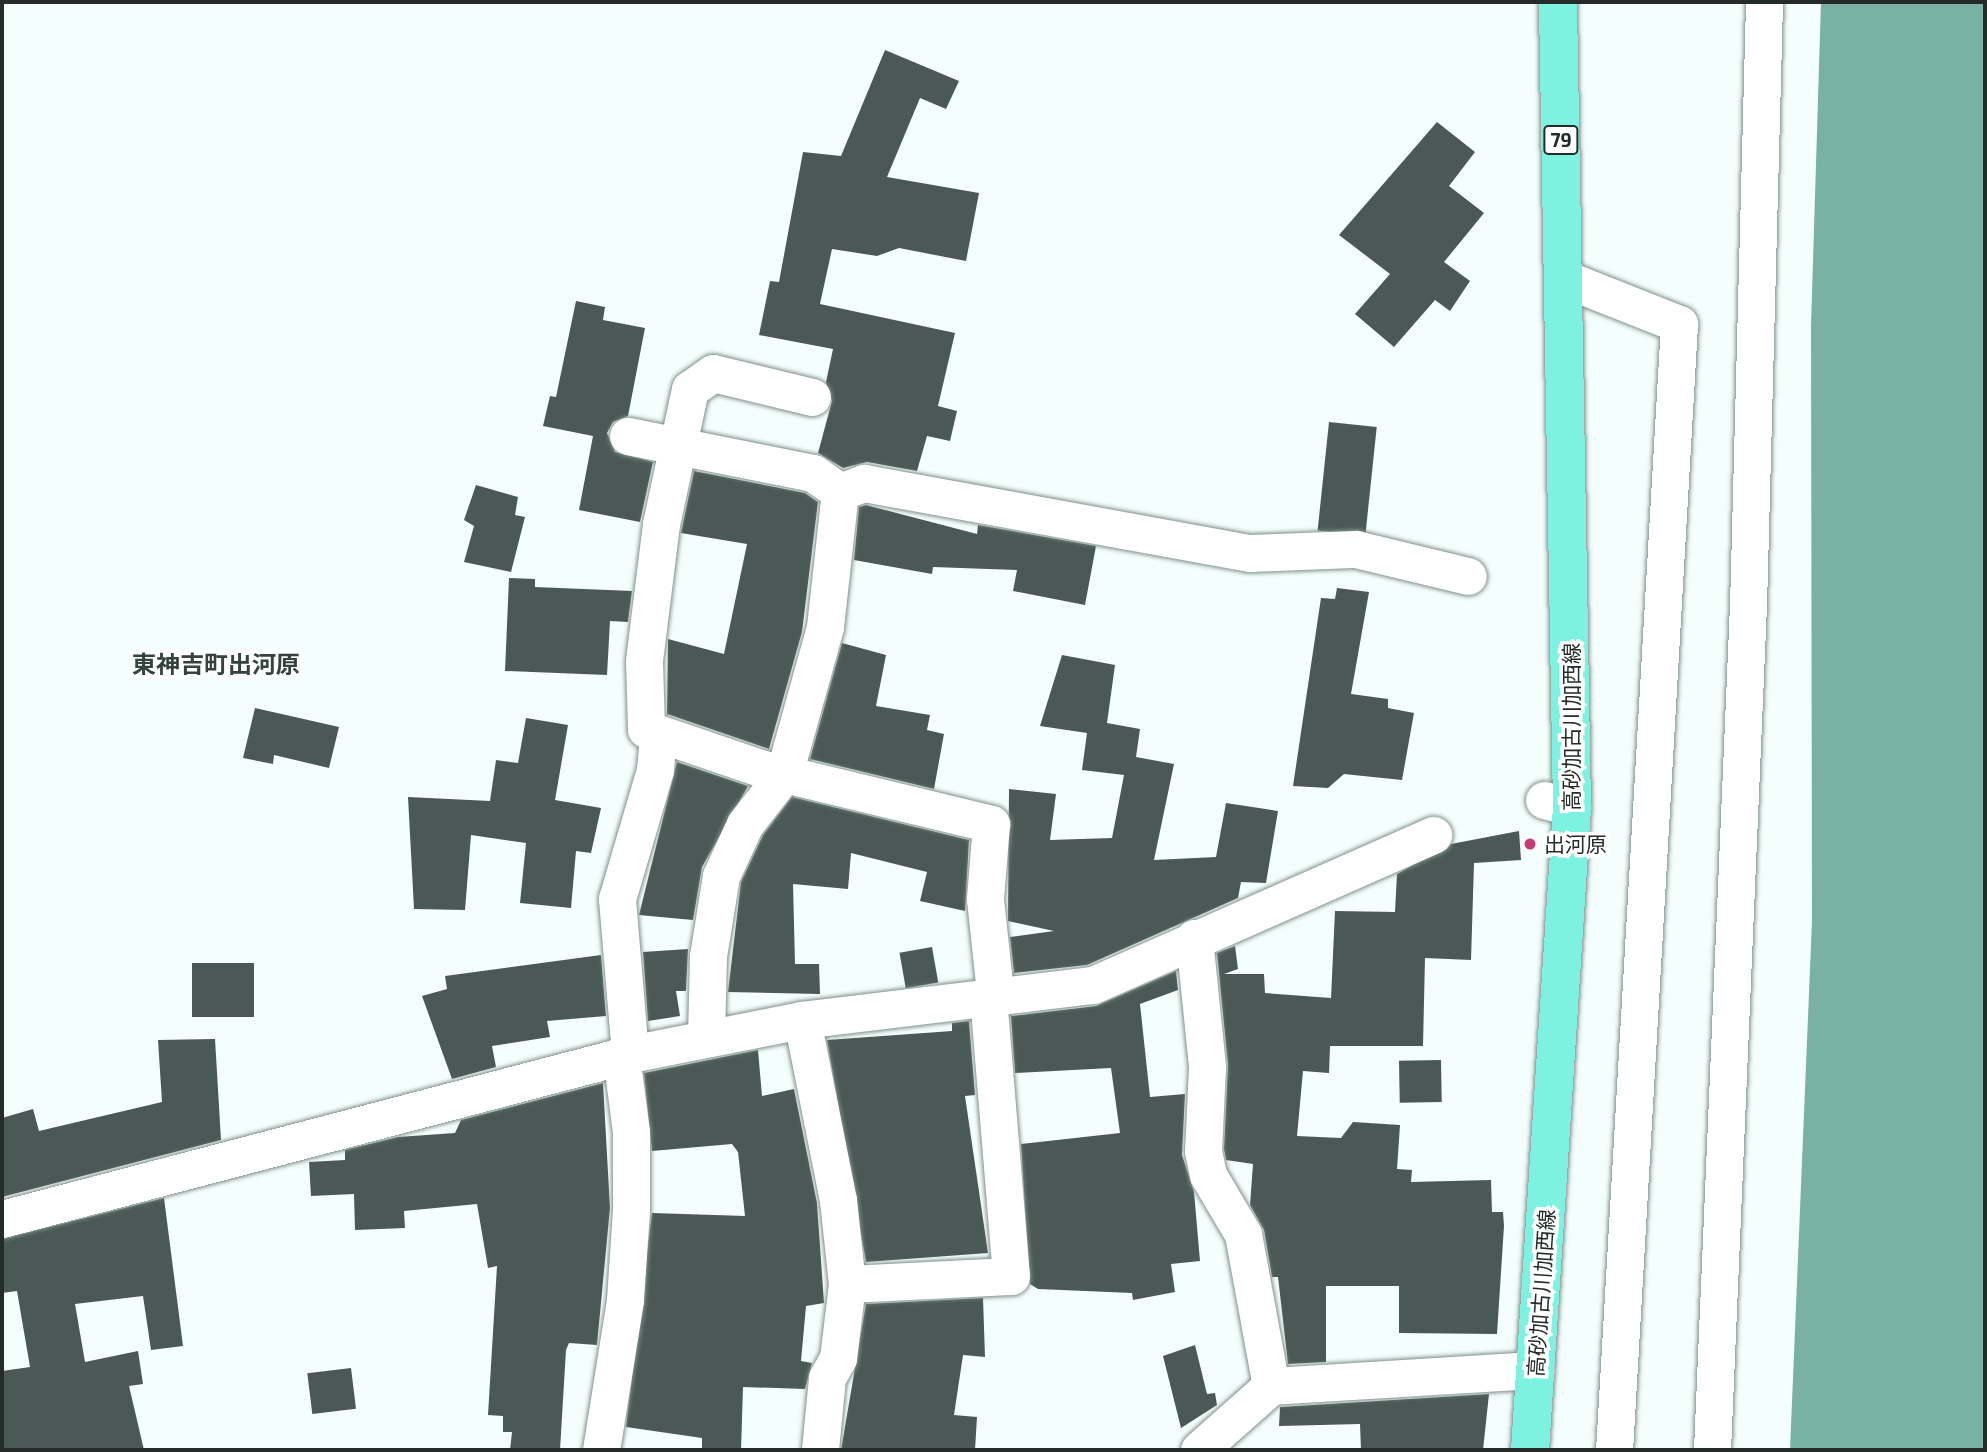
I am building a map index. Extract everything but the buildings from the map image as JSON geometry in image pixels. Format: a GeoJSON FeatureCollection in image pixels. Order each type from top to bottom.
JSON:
{"type":"FeatureCollection","features":[{"type":"Feature","properties":{"kind":"main road","name":"高砂加古川加西線"},"geometry":{"type":"LineString","coordinates":[[1530,1450],[1536,1370],[1558,803],[1563,278],[1558,2]]}},
{"type":"Feature","properties":{"kind":"street"},"geometry":{"type":"LineString","coordinates":[[1712,1450],[1748,606],[1764,2]]}},
{"type":"Feature","properties":{"kind":"street"},"geometry":{"type":"LineString","coordinates":[[1563,278],[1679,324],[1614,1450]]}},
{"type":"Feature","properties":{"kind":"street"},"geometry":{"type":"LineString","coordinates":[[812,397],[713,373],[690,389],[677,448],[645,661],[646,729],[784,774],[991,824],[985,899],[1011,1276],[847,1284]]}},
{"type":"Feature","properties":{"kind":"street"},"geometry":{"type":"LineString","coordinates":[[628,436],[677,448],[813,473],[840,492]]}},
{"type":"Feature","properties":{"kind":"street"},"geometry":{"type":"LineString","coordinates":[[840,492],[864,483],[1250,553],[1356,550],[1468,576]]}},
{"type":"Feature","properties":{"kind":"street"},"geometry":{"type":"LineString","coordinates":[[706,1037],[708,956],[721,876],[745,824],[784,774],[825,627],[840,492]]}},
{"type":"Feature","properties":{"kind":"street"},"geometry":{"type":"LineString","coordinates":[[601,1450],[625,1300],[631,1209],[631,1132],[617,900],[655,770],[658,735]]}},
{"type":"Feature","properties":{"kind":"street"},"geometry":{"type":"LineString","coordinates":[[2,1219],[625,1054],[802,1020],[991,993],[1093,985],[1194,938],[1433,835]]}},
{"type":"Feature","properties":{"kind":"street"},"geometry":{"type":"LineString","coordinates":[[1194,938],[1207,1067],[1203,1151],[1208,1175],[1243,1234],[1270,1386]]}},
{"type":"Feature","properties":{"kind":"street"},"geometry":{"type":"LineString","coordinates":[[802,1020],[838,1199],[847,1284],[838,1358],[827,1378],[820,1450]]}},
{"type":"Feature","properties":{"kind":"street"},"geometry":{"type":"LineString","coordinates":[[1199,1450],[1270,1386],[1536,1370]]}},
{"type":"Feature","properties":{"kind":"shaded area"},"geometry":{"type":"Polygon","coordinates":[[[1821,2],[1985,2],[1985,1450],[1790,1450],[1812,921],[1811,326],[1821,2]]]}},
{"type":"Feature","properties":{"kind":"place","name":"出河原"},"geometry":{"type":"Point","coordinates":[1530,844]}},
{"type":"Feature","properties":{"kind":"district","name":"東神吉町出河原"},"geometry":{"type":"Point","coordinates":[216,664]}}]}
